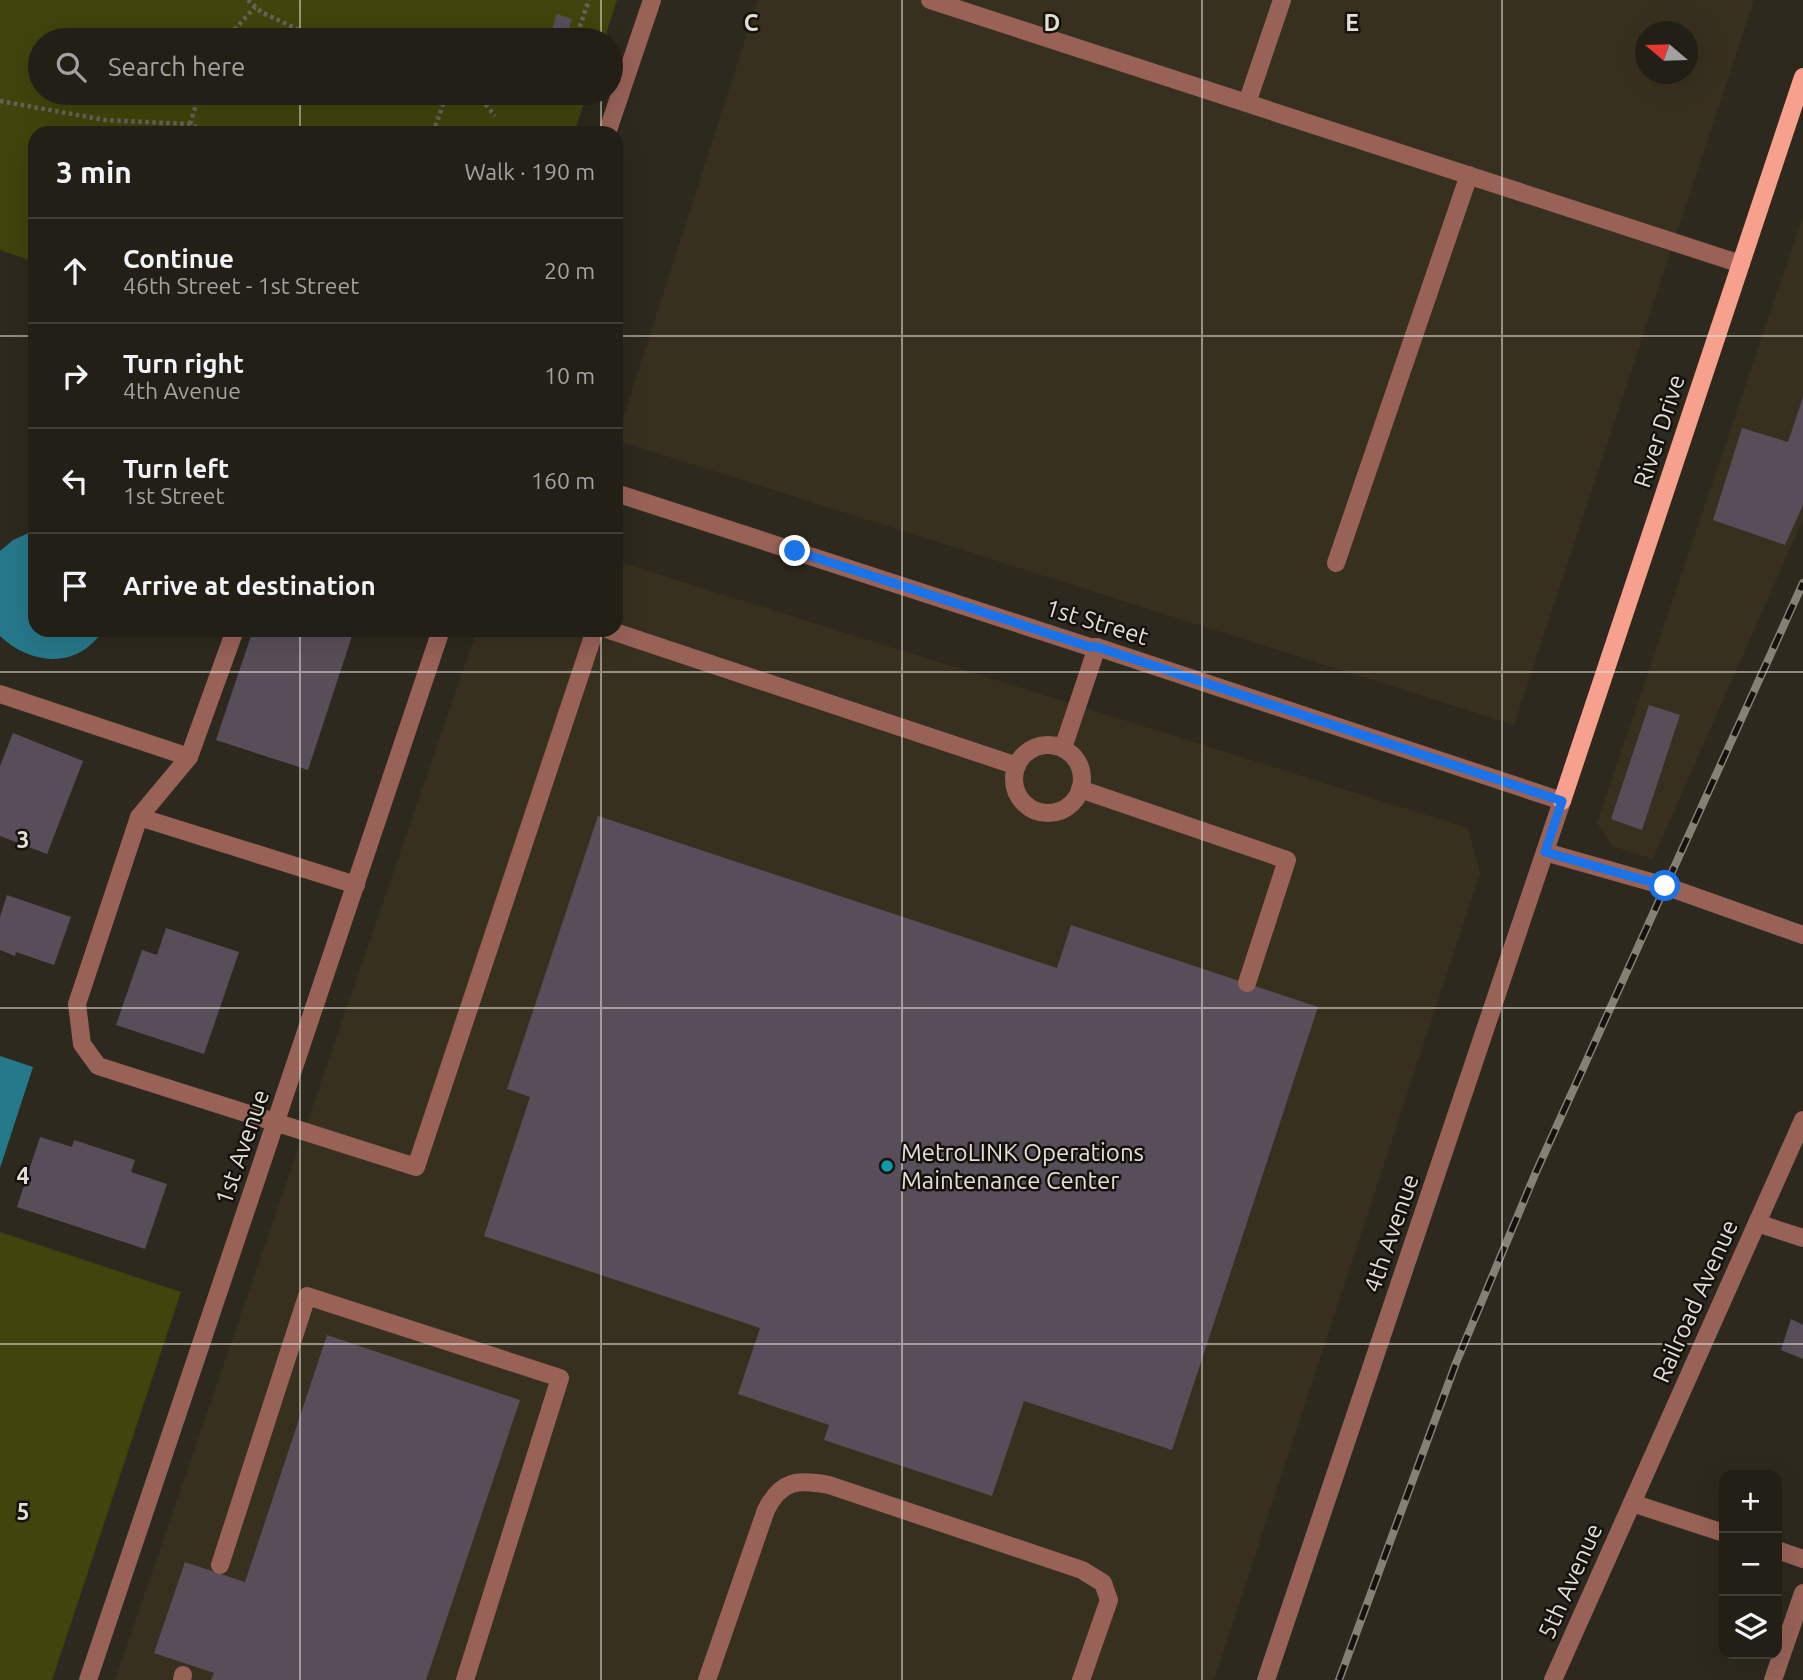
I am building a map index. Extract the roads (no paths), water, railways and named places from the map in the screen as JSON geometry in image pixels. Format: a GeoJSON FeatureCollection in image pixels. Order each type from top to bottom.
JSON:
{"type":"FeatureCollection","features":[{"type":"Feature","properties":{"kind":"main road","name":"River Drive"},"geometry":{"type":"LineString","coordinates":[[1562,801],[1803,77]]}},
{"type":"Feature","properties":{"kind":"street"},"geometry":{"type":"LineString","coordinates":[[623,86],[652,0]]}},
{"type":"Feature","properties":{"kind":"street"},"geometry":{"type":"LineString","coordinates":[[930,0],[1741,264]]}},
{"type":"Feature","properties":{"kind":"street"},"geometry":{"type":"LineString","coordinates":[[1247,103],[1282,0]]}},
{"type":"Feature","properties":{"kind":"street"},"geometry":{"type":"LineString","coordinates":[[609,126],[616,105]]}},
{"type":"Feature","properties":{"kind":"street"},"geometry":{"type":"LineString","coordinates":[[1336,563],[1469,175]]}},
{"type":"Feature","properties":{"kind":"street","name":"1st Street"},"geometry":{"type":"LineString","coordinates":[[623,495],[1090,647],[1097,647],[1562,801]]}},
{"type":"Feature","properties":{"kind":"street"},"geometry":{"type":"LineString","coordinates":[[623,635],[1017,766]]}},
{"type":"Feature","properties":{"kind":"street"},"geometry":{"type":"LineString","coordinates":[[232,637],[189,757],[139,817],[77,1004],[82,1044],[98,1066],[416,1167],[593,637]]}},
{"type":"Feature","properties":{"kind":"street","name":"1st Avenue"},"geometry":{"type":"LineString","coordinates":[[88,1680],[439,637]]}},
{"type":"Feature","properties":{"kind":"street"},"geometry":{"type":"LineString","coordinates":[[1063,748],[1097,647]]}},
{"type":"Feature","properties":{"kind":"street"},"geometry":{"type":"LineString","coordinates":[[0,694],[189,757]]}},
{"type":"Feature","properties":{"kind":"street"},"geometry":{"type":"LineString","coordinates":[[1040,746],[1063,748],[1080,766],[1082,781],[1076,799],[1067,808],[1050,813],[1035,811],[1023,803],[1015,789],[1014,772],[1017,766],[1025,754],[1040,746]]}},
{"type":"Feature","properties":{"kind":"street"},"geometry":{"type":"LineString","coordinates":[[1080,789],[1287,860],[1247,983]]}},
{"type":"Feature","properties":{"kind":"street","name":"4th Avenue"},"geometry":{"type":"LineString","coordinates":[[1266,1680],[1562,801]]}},
{"type":"Feature","properties":{"kind":"street"},"geometry":{"type":"LineString","coordinates":[[139,817],[356,885]]}},
{"type":"Feature","properties":{"kind":"street"},"geometry":{"type":"LineString","coordinates":[[1545,852],[1665,886],[1803,935]]}},
{"type":"Feature","properties":{"kind":"street","name":"Railroad Avenue"},"geometry":{"type":"LineString","coordinates":[[1632,1503],[1803,1120]]}},
{"type":"Feature","properties":{"kind":"street"},"geometry":{"type":"LineString","coordinates":[[1757,1223],[1803,1238]]}},
{"type":"Feature","properties":{"kind":"street"},"geometry":{"type":"LineString","coordinates":[[220,1564],[307,1296],[560,1378],[465,1680]]}},
{"type":"Feature","properties":{"kind":"street"},"geometry":{"type":"LineString","coordinates":[[707,1680],[774,1493],[807,1481],[829,1485],[1083,1570],[1103,1583],[1109,1600],[1082,1680]]}},
{"type":"Feature","properties":{"kind":"street"},"geometry":{"type":"LineString","coordinates":[[1632,1503],[1719,1531]]}},
{"type":"Feature","properties":{"kind":"street","name":"5th Avenue"},"geometry":{"type":"LineString","coordinates":[[1553,1680],[1632,1503]]}},
{"type":"Feature","properties":{"kind":"street"},"geometry":{"type":"LineString","coordinates":[[1782,1552],[1803,1559]]}},
{"type":"Feature","properties":{"kind":"street"},"geometry":{"type":"LineString","coordinates":[[1773,1680],[1803,1593]]}},
{"type":"Feature","properties":{"kind":"water"},"geometry":{"type":"Polygon","coordinates":[[[28,533],[28,637],[98,637],[81,652],[53,659],[39,657],[12,646],[0,636],[0,551],[13,540],[28,533]]]}},
{"type":"Feature","properties":{"kind":"water"},"geometry":{"type":"Polygon","coordinates":[[[0,1056],[33,1067],[0,1168],[0,1056]]]}},
{"type":"Feature","properties":{"kind":"railway"},"geometry":{"type":"LineString","coordinates":[[1339,1680],[1456,1363],[1536,1172],[1803,583]]}},
{"type":"Feature","properties":{"kind":"place","name":"MetroLINK Operations Maintenance Center"},"geometry":{"type":"Point","coordinates":[887,1166]}}]}
